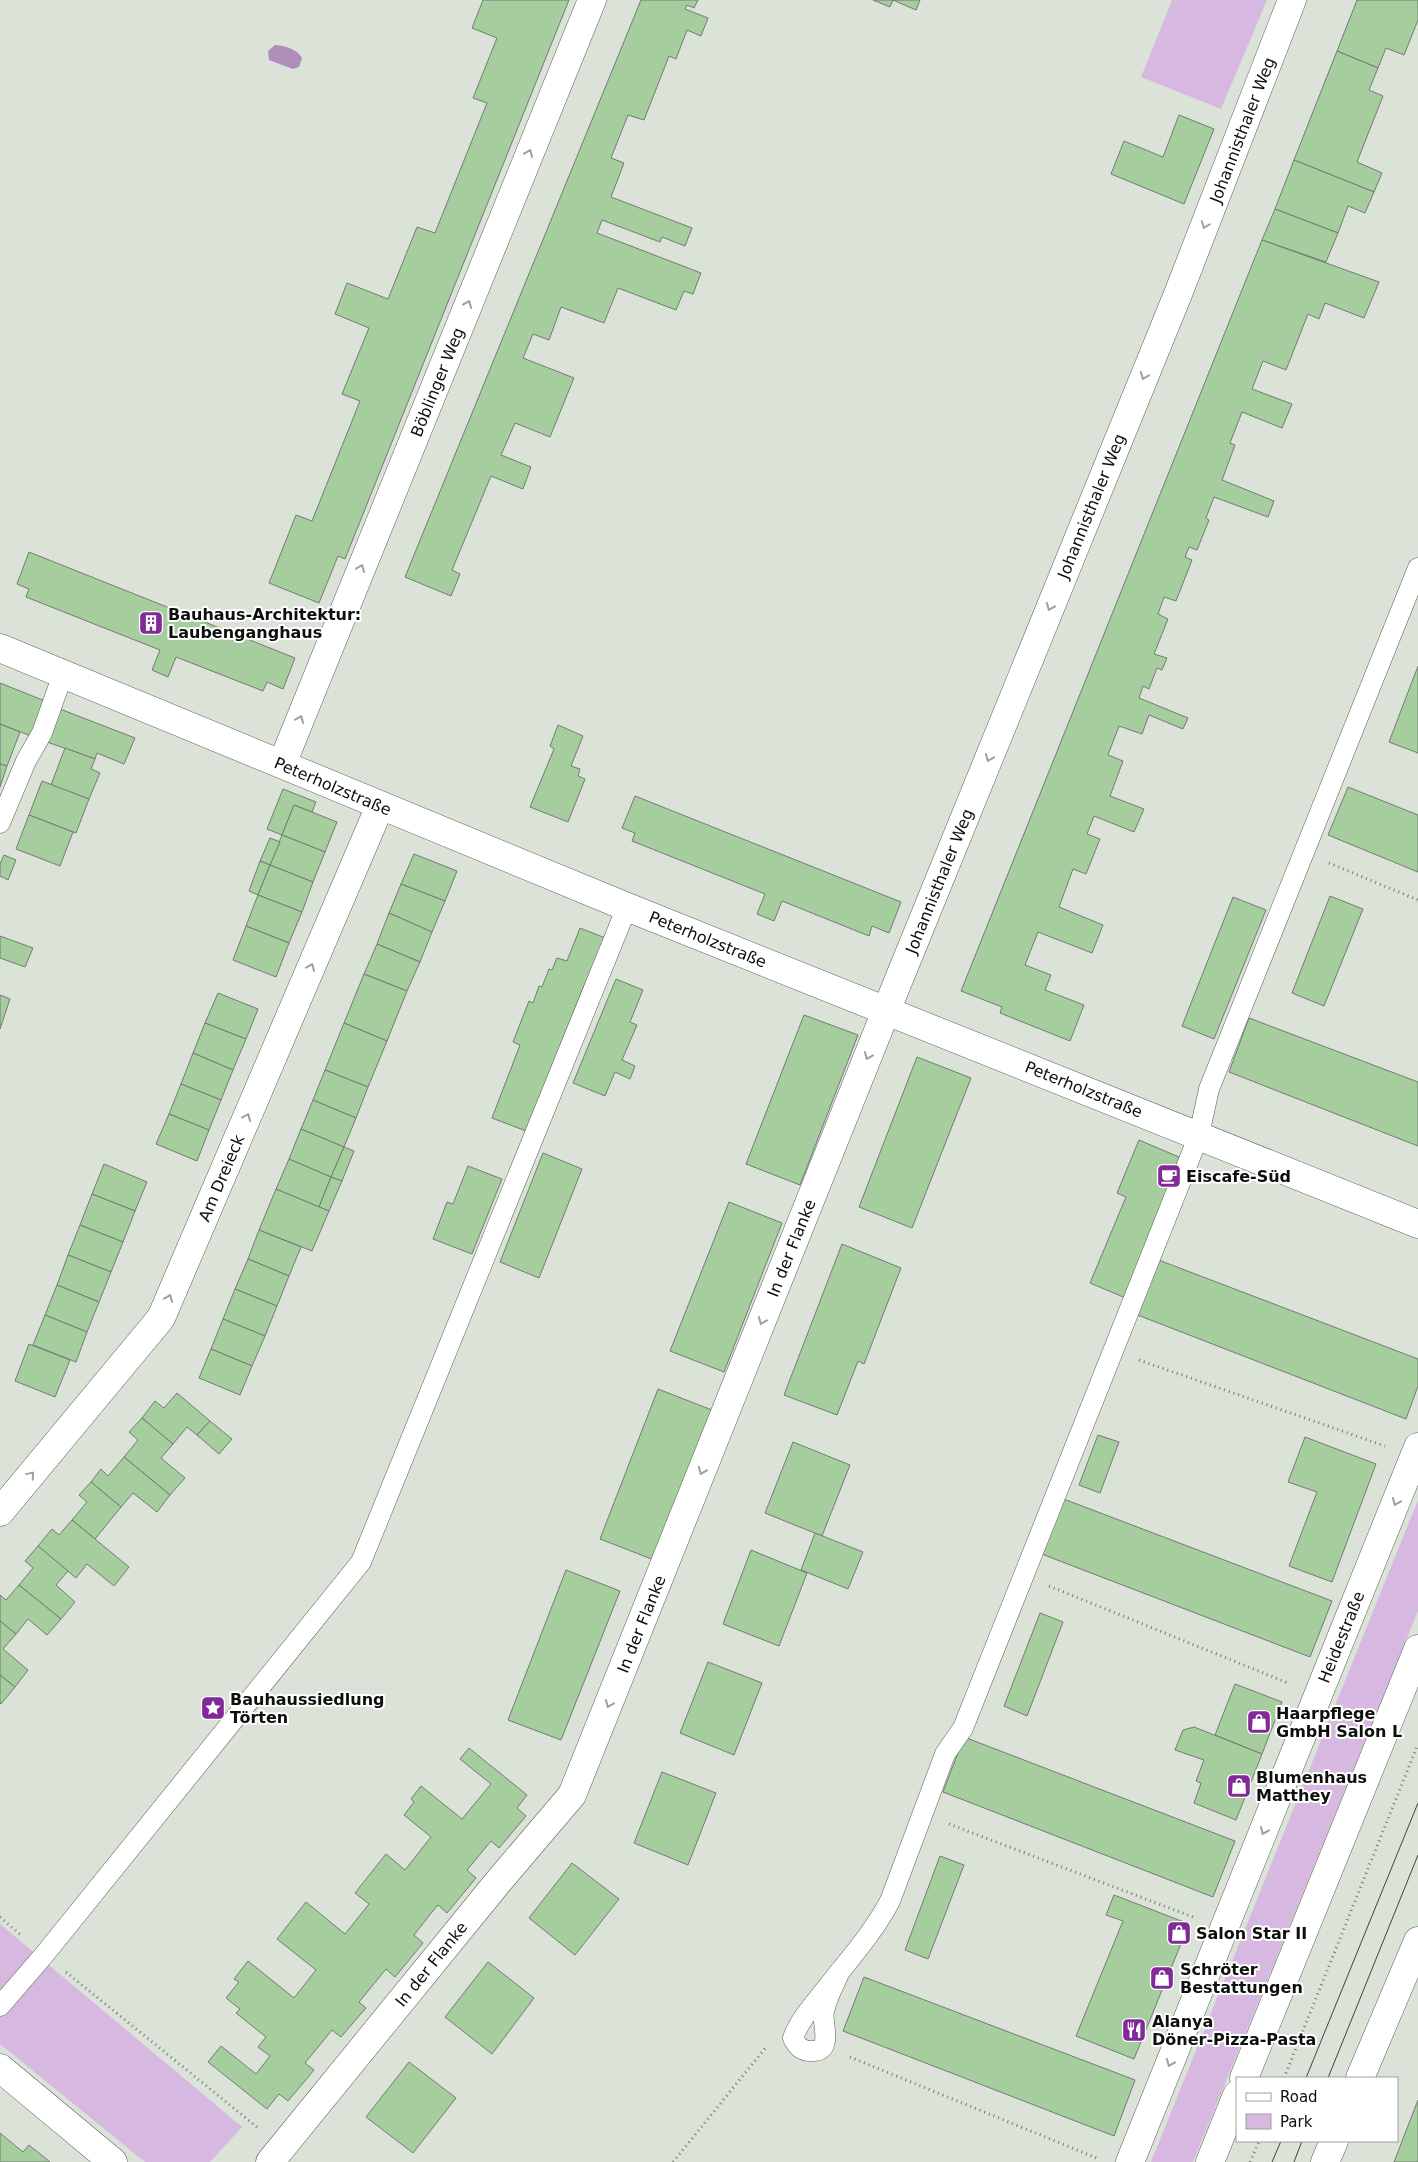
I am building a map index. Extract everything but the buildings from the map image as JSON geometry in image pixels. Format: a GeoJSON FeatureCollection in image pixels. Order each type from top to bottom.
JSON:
{"type":"FeatureCollection","features":[{"type":"Feature","properties":{"kind":"street","name":"Böblinger Weg"},"geometry":{"type":"LineString","coordinates":[[282,764],[592,0]]}},
{"type":"Feature","properties":{"kind":"street","name":"Johannisthaler Weg"},"geometry":{"type":"LineString","coordinates":[[886,1011],[1178,294],[1292,0]]}},
{"type":"Feature","properties":{"kind":"street","name":"Peterholzstraße"},"geometry":{"type":"LineString","coordinates":[[0,648],[627,907],[1418,1224]]}},
{"type":"Feature","properties":{"kind":"street","name":"Am Dreieck"},"geometry":{"type":"LineString","coordinates":[[0,1512],[161,1318],[380,806]]}},
{"type":"Feature","properties":{"kind":"street","name":"In der Flanke"},"geometry":{"type":"LineString","coordinates":[[276,2155],[498,1882],[572,1795],[886,1011]]}},
{"type":"Feature","properties":{"kind":"street","name":"Heidestraße"},"geometry":{"type":"LineString","coordinates":[[1130,2162],[1416,1452]]}},
{"type":"Feature","properties":{"kind":"street"},"geometry":{"type":"LineString","coordinates":[[1244,2077],[1418,1649]]}},
{"type":"Feature","properties":{"kind":"street"},"geometry":{"type":"LineString","coordinates":[[1360,2077],[1418,1941]]}},
{"type":"Feature","properties":{"kind":"street"},"geometry":{"type":"LineString","coordinates":[[0,2068],[113,2162]]}},
{"type":"Feature","properties":{"kind":"street"},"geometry":{"type":"LineString","coordinates":[[1210,2162],[1236,2097]]}},
{"type":"Feature","properties":{"kind":"street"},"geometry":{"type":"LineString","coordinates":[[1325,2162],[1334,2142]]}},
{"type":"Feature","properties":{"kind":"lane"},"geometry":{"type":"LineString","coordinates":[[840,1971],[824,2010],[823,2021],[826,2030],[826,2040],[816,2052],[806,2051],[797,2046],[793,2038],[798,2026],[840,1971],[879,1922],[890,1901],[945,1754],[963,1728],[1199,1135],[1209,1089],[1418,568]]}},
{"type":"Feature","properties":{"kind":"lane"},"geometry":{"type":"LineString","coordinates":[[0,822],[26,761],[42,733],[63,674]]}},
{"type":"Feature","properties":{"kind":"lane"},"geometry":{"type":"LineString","coordinates":[[0,2006],[44,1955],[361,1562],[627,907]]}},
{"type":"Feature","properties":{"kind":"path"},"geometry":{"type":"LineString","coordinates":[[1303,853],[1418,900]]}},
{"type":"Feature","properties":{"kind":"path"},"geometry":{"type":"LineString","coordinates":[[1112,1350],[1416,1452]]}},
{"type":"Feature","properties":{"kind":"path"},"geometry":{"type":"LineString","coordinates":[[1022,1576],[1318,1695]]}},
{"type":"Feature","properties":{"kind":"path"},"geometry":{"type":"LineString","coordinates":[[1284,2077],[1418,1744]]}},
{"type":"Feature","properties":{"kind":"path"},"geometry":{"type":"LineString","coordinates":[[923,1814],[1225,1929]]}},
{"type":"Feature","properties":{"kind":"path"},"geometry":{"type":"LineString","coordinates":[[0,1917],[276,2155]]}},
{"type":"Feature","properties":{"kind":"path"},"geometry":{"type":"LineString","coordinates":[[673,2162],[781,2028],[798,2026]]}},
{"type":"Feature","properties":{"kind":"path"},"geometry":{"type":"LineString","coordinates":[[826,2040],[838,2052],[1107,2162]]}},
{"type":"Feature","properties":{"kind":"path"},"geometry":{"type":"LineString","coordinates":[[1250,2162],[1259,2142]]}},
{"type":"Feature","properties":{"kind":"green space"},"geometry":{"type":"Polygon","coordinates":[[[1172,0],[1267,0],[1221,109],[1141,77],[1172,0]]]}},
{"type":"Feature","properties":{"kind":"green space"},"geometry":{"type":"Polygon","coordinates":[[[1418,1500],[1418,1611],[1193,2162],[1151,2162],[1418,1500]]]}},
{"type":"Feature","properties":{"kind":"green space"},"geometry":{"type":"Polygon","coordinates":[[[0,1924],[242,2127],[210,2162],[145,2162],[0,2044],[0,1924]]]}},
{"type":"Feature","properties":{"kind":"shaded area"},"geometry":{"type":"Polygon","coordinates":[[[275,45],[294,50],[300,55],[302,58],[299,67],[293,69],[269,60],[268,51],[275,45]]]}},
{"type":"Feature","properties":{"kind":"tram line"},"geometry":{"type":"LineString","coordinates":[[1306,2077],[1418,1803]]}},
{"type":"Feature","properties":{"kind":"tram line"},"geometry":{"type":"LineString","coordinates":[[1328,2077],[1418,1855]]}},
{"type":"Feature","properties":{"kind":"tram line"},"geometry":{"type":"LineString","coordinates":[[1272,2162],[1281,2142]]}},
{"type":"Feature","properties":{"kind":"tram line"},"geometry":{"type":"LineString","coordinates":[[1294,2162],[1302,2142]]}},
{"type":"Feature","properties":{"kind":"place","name":"Bauhaus-Architektur: Laubenganghaus"},"geometry":{"type":"Point","coordinates":[151,623]}},
{"type":"Feature","properties":{"kind":"place","name":"Eiscafe-Süd"},"geometry":{"type":"Point","coordinates":[1169,1176]}},
{"type":"Feature","properties":{"kind":"place","name":"Bauhaussiedlung Törten"},"geometry":{"type":"Point","coordinates":[213,1708]}},
{"type":"Feature","properties":{"kind":"place","name":"Haarpflege GmbH Salon L"},"geometry":{"type":"Point","coordinates":[1259,1722]}},
{"type":"Feature","properties":{"kind":"place","name":"Blumenhaus Matthey"},"geometry":{"type":"Point","coordinates":[1239,1786]}},
{"type":"Feature","properties":{"kind":"place","name":"Salon Star II"},"geometry":{"type":"Point","coordinates":[1179,1933]}},
{"type":"Feature","properties":{"kind":"place","name":"Schröter Bestattungen"},"geometry":{"type":"Point","coordinates":[1162,1978]}},
{"type":"Feature","properties":{"kind":"place","name":"Alanya Döner-Pizza-Pasta"},"geometry":{"type":"Point","coordinates":[1134,2030]}}]}
